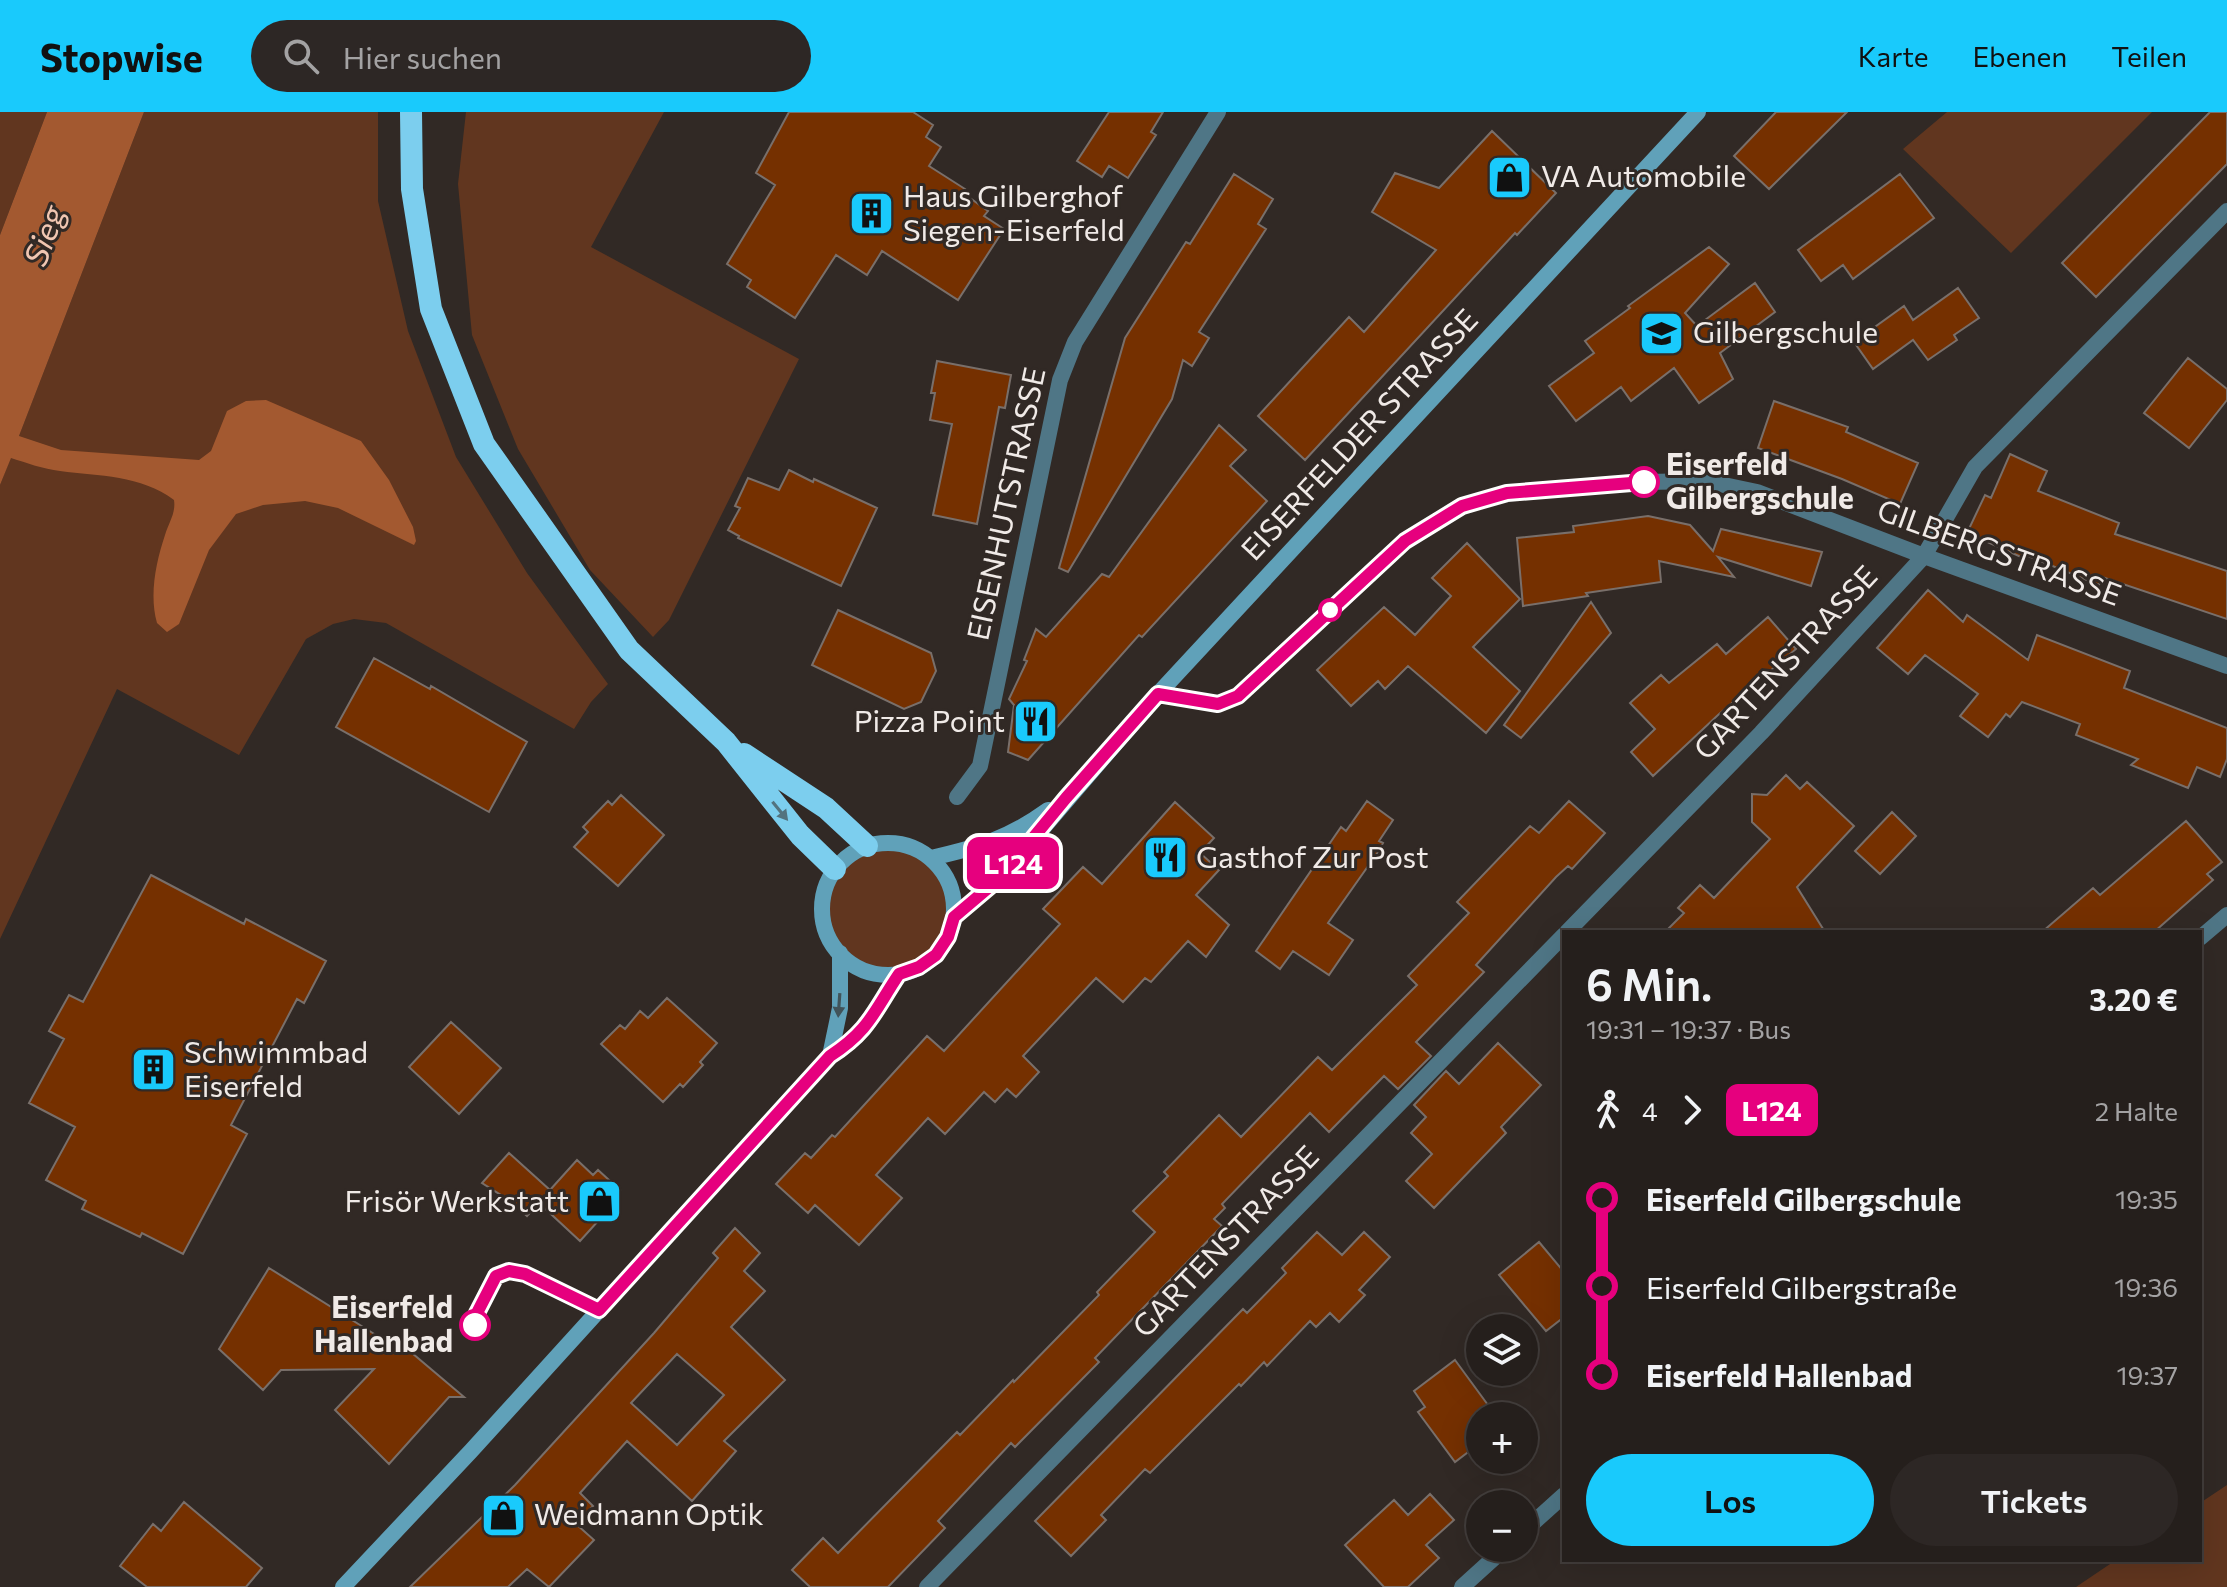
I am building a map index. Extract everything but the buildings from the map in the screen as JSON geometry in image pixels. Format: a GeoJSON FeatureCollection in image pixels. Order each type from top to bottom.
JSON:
{"type":"FeatureCollection","features":[{"type":"Feature","properties":{"kind":"highway"},"geometry":{"type":"LineString","coordinates":[[411,112],[412,189],[431,309],[484,444],[629,650],[726,742],[800,835],[835,869]]}},
{"type":"Feature","properties":{"kind":"highway"},"geometry":{"type":"LineString","coordinates":[[726,742],[826,808],[867,846]]}},
{"type":"Feature","properties":{"kind":"main road","name":"EISERFELDER STRASSE"},"geometry":{"type":"LineString","coordinates":[[899,974],[919,967],[936,955],[948,937],[954,917],[1000,878],[1158,694],[1698,112]]}},
{"type":"Feature","properties":{"kind":"main road","name":"EISERFELDER STRASSE"},"geometry":{"type":"LineString","coordinates":[[931,858],[986,845],[1020,831],[1066,798]]}},
{"type":"Feature","properties":{"kind":"main road"},"geometry":{"type":"LineString","coordinates":[[899,974],[877,974],[857,967],[840,953],[826,930],[822,902],[835,869],[867,846],[900,843],[917,849],[931,858],[945,875],[953,895],[954,917]]}},
{"type":"Feature","properties":{"kind":"main road"},"geometry":{"type":"LineString","coordinates":[[830,1056],[840,1008],[840,953]]}},
{"type":"Feature","properties":{"kind":"main road"},"geometry":{"type":"LineString","coordinates":[[343,1587],[830,1056],[853,1041],[869,1024],[899,974]]}},
{"type":"Feature","properties":{"kind":"street","name":"EISENHUTSTRASSE"},"geometry":{"type":"LineString","coordinates":[[957,797],[980,766],[1060,380],[1075,342],[1218,112]]}},
{"type":"Feature","properties":{"kind":"street","name":"GARTENSTRASSE"},"geometry":{"type":"LineString","coordinates":[[1570,930],[1761,733],[1924,556],[1975,467],[2227,211]]}},
{"type":"Feature","properties":{"kind":"street","name":"GILBERGSTRASSE"},"geometry":{"type":"LineString","coordinates":[[1158,694],[1218,704],[1238,696],[1405,541],[1462,506],[1507,493],[1644,482],[1705,481],[1757,492],[2227,666]]}},
{"type":"Feature","properties":{"kind":"street"},"geometry":{"type":"LineString","coordinates":[[2202,936],[2227,915]]}},
{"type":"Feature","properties":{"kind":"street","name":"GARTENSTRASSE"},"geometry":{"type":"LineString","coordinates":[[927,1587],[1562,938]]}},
{"type":"Feature","properties":{"kind":"street"},"geometry":{"type":"LineString","coordinates":[[1538,1518],[1562,1497]]}},
{"type":"Feature","properties":{"kind":"street"},"geometry":{"type":"LineString","coordinates":[[1462,1587],[1490,1562]]}},
{"type":"Feature","properties":{"kind":"shaded area"},"geometry":{"type":"Polygon","coordinates":[[[0,112],[47,112],[0,235],[0,112]]]}},
{"type":"Feature","properties":{"kind":"shaded area"},"geometry":{"type":"Polygon","coordinates":[[[144,112],[378,112],[378,201],[408,331],[456,457],[527,573],[608,684],[591,702],[574,729],[386,623],[354,619],[333,624],[306,639],[239,755],[117,689],[0,939],[0,485],[144,112]]]}},
{"type":"Feature","properties":{"kind":"shaded area"},"geometry":{"type":"Polygon","coordinates":[[[466,112],[664,112],[591,247],[799,359],[669,620],[653,637],[590,570],[518,449],[472,335],[458,184],[466,112]]]}},
{"type":"Feature","properties":{"kind":"shaded area"},"geometry":{"type":"Polygon","coordinates":[[[1947,112],[2152,112],[2011,253],[1903,149],[1947,112]]]}},
{"type":"Feature","properties":{"kind":"shaded area"},"geometry":{"type":"Polygon","coordinates":[[[888,843],[913,848],[935,862],[949,884],[954,909],[949,934],[935,956],[913,970],[888,975],[863,970],[841,956],[827,934],[822,909],[827,884],[841,862],[863,848],[888,843]]]}},
{"type":"Feature","properties":{"kind":"shaded area"},"geometry":{"type":"Polygon","coordinates":[[[2227,1485],[2227,1587],[2076,1587],[2113,1562],[2202,1562],[2202,1502],[2227,1485]]]}},
{"type":"Feature","properties":{"kind":"water","name":"Sieg"},"geometry":{"type":"Polygon","coordinates":[[[47,112],[144,112],[19,436],[61,450],[199,460],[211,451],[227,411],[246,401],[266,400],[361,441],[389,480],[413,527],[414,545],[338,508],[305,501],[263,505],[236,514],[209,550],[179,624],[167,632],[157,623],[154,590],[159,556],[174,500],[134,481],[54,470],[11,458],[0,485],[0,235],[47,112]]]}},
{"type":"Feature","properties":{"kind":"bus line","name":"L124"},"geometry":{"type":"LineString","coordinates":[[475,1325],[477,1313],[496,1276],[509,1271],[525,1274],[599,1310],[830,1056],[853,1041],[869,1024],[899,974],[919,967],[936,955],[948,937],[954,917],[1000,878],[1158,694],[1218,704],[1238,696],[1405,541],[1462,506],[1507,493],[1644,482]]}},
{"type":"Feature","properties":{"kind":"place","name":"VA Automobile"},"geometry":{"type":"Point","coordinates":[1510,177]}},
{"type":"Feature","properties":{"kind":"place","name":"Haus Gilberghof Siegen-Eiserfeld"},"geometry":{"type":"Point","coordinates":[872,214]}},
{"type":"Feature","properties":{"kind":"place","name":"Gilbergschule"},"geometry":{"type":"Point","coordinates":[1662,333]}},
{"type":"Feature","properties":{"kind":"place","name":"Eiserfeld Gilbergschule"},"geometry":{"type":"Point","coordinates":[1644,482]}},
{"type":"Feature","properties":{"kind":"place","name":"Pizza Point"},"geometry":{"type":"Point","coordinates":[1036,722]}},
{"type":"Feature","properties":{"kind":"place","name":"Gasthof Zur Post"},"geometry":{"type":"Point","coordinates":[1165,858]}},
{"type":"Feature","properties":{"kind":"place","name":"Schwimmbad Eiserfeld"},"geometry":{"type":"Point","coordinates":[153,1070]}},
{"type":"Feature","properties":{"kind":"place","name":"Frisör Werkstatt"},"geometry":{"type":"Point","coordinates":[600,1202]}},
{"type":"Feature","properties":{"kind":"place","name":"Eiserfeld Hallenbad"},"geometry":{"type":"Point","coordinates":[475,1325]}},
{"type":"Feature","properties":{"kind":"place","name":"Weidmann Optik"},"geometry":{"type":"Point","coordinates":[503,1515]}}]}
